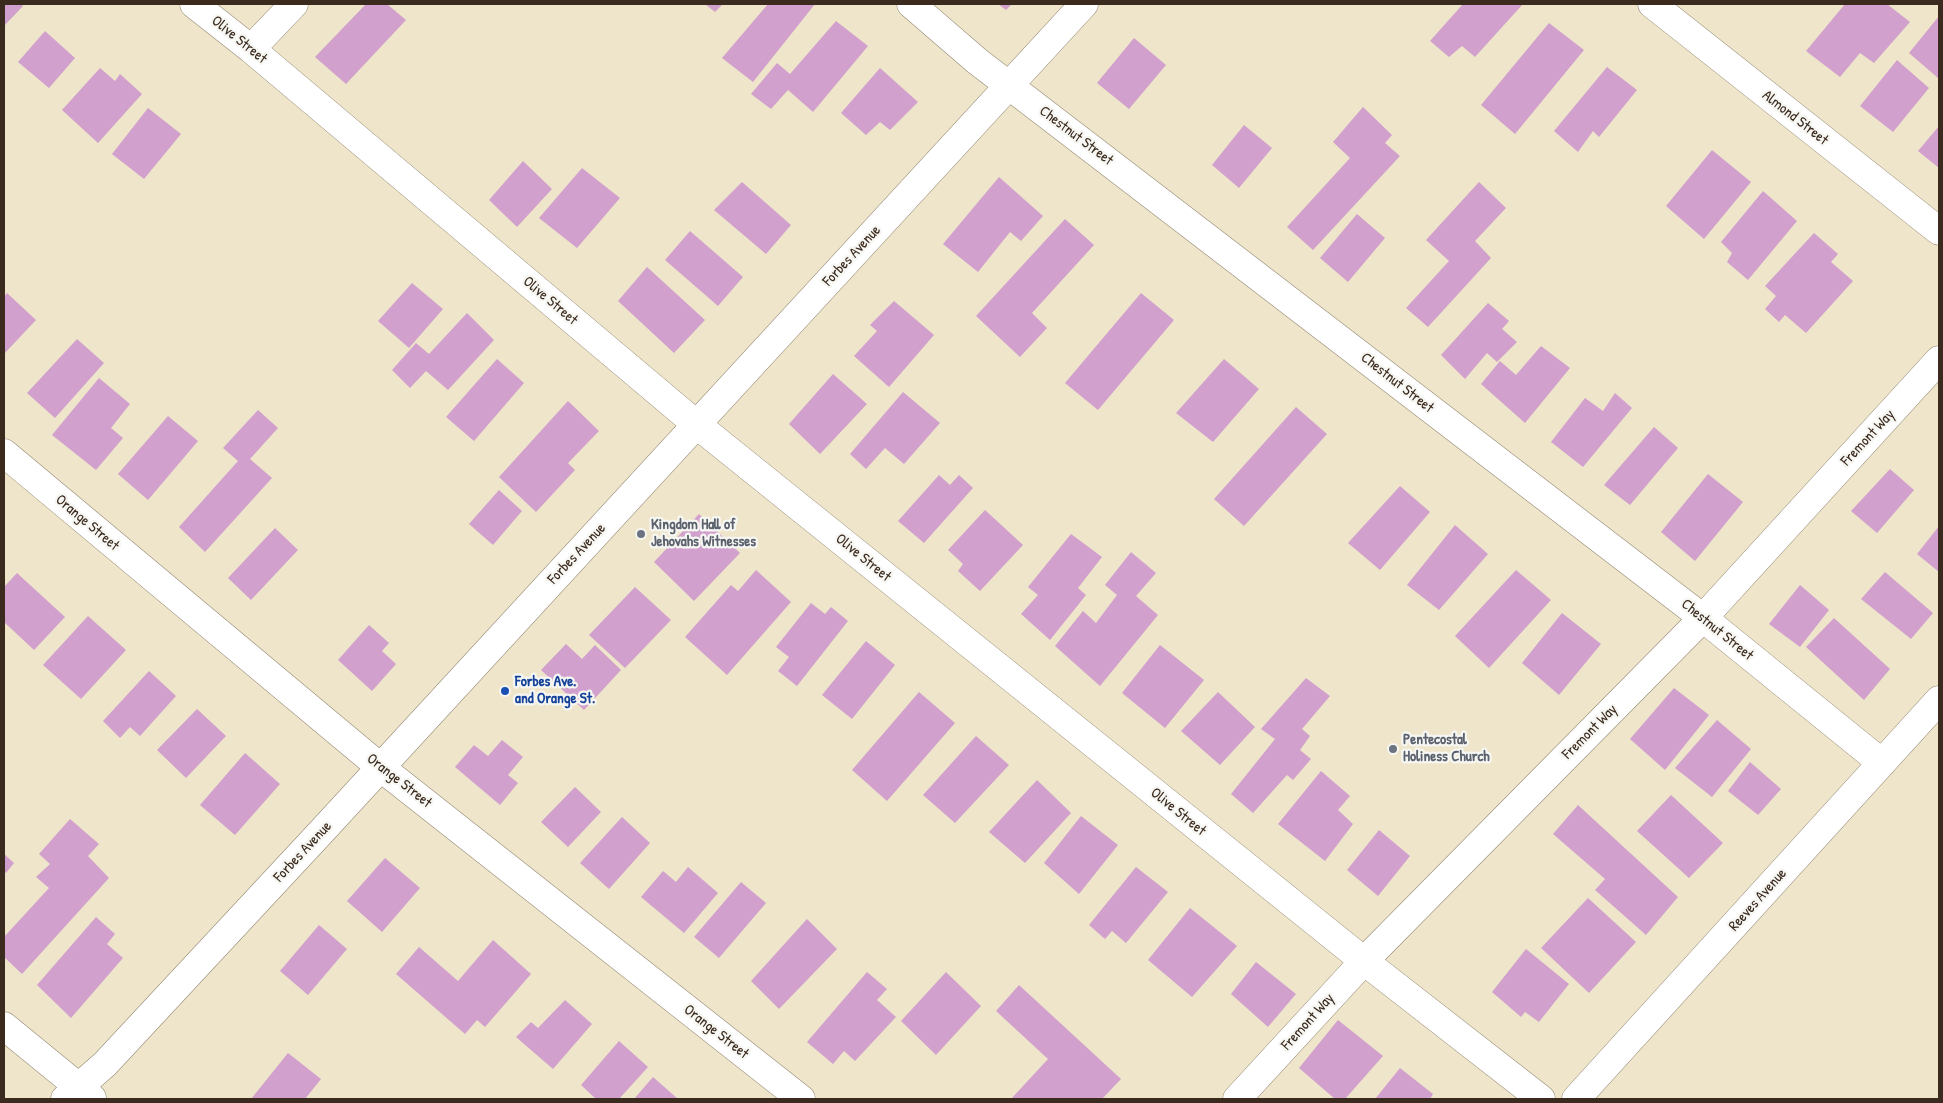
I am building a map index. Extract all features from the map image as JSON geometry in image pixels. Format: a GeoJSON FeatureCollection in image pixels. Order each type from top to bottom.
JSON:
{"type":"FeatureCollection","features":[{"type":"Feature","properties":{"kind":"street","name":"Olive Street"},"geometry":{"type":"LineString","coordinates":[[194,4],[696,424],[1364,961],[1541,1099]]}},
{"type":"Feature","properties":{"kind":"street"},"geometry":{"type":"LineString","coordinates":[[251,50],[294,4]]}},
{"type":"Feature","properties":{"kind":"street","name":"Chestnut Street"},"geometry":{"type":"LineString","coordinates":[[911,4],[977,61],[1703,618],[1882,763]]}},
{"type":"Feature","properties":{"kind":"street","name":"Forbes Avenue"},"geometry":{"type":"LineString","coordinates":[[79,1095],[1084,4]]}},
{"type":"Feature","properties":{"kind":"street","name":"Almond Street"},"geometry":{"type":"LineString","coordinates":[[1652,4],[1939,231]]}},
{"type":"Feature","properties":{"kind":"street","name":"Fremont Way"},"geometry":{"type":"LineString","coordinates":[[1237,1099],[1364,961],[1703,618],[1939,360]]}},
{"type":"Feature","properties":{"kind":"street","name":"Orange Street"},"geometry":{"type":"LineString","coordinates":[[4,453],[380,767],[802,1099]]}},
{"type":"Feature","properties":{"kind":"street","name":"Reeves Avenue"},"geometry":{"type":"LineString","coordinates":[[1576,1099],[1939,700]]}},
{"type":"Feature","properties":{"kind":"street"},"geometry":{"type":"LineString","coordinates":[[4,1026],[79,1095]]}},
{"type":"Feature","properties":{"kind":"building"},"geometry":{"type":"Polygon","coordinates":[[[4,4],[21,4],[23,6],[4,26],[4,4]]]}},
{"type":"Feature","properties":{"kind":"building"},"geometry":{"type":"Polygon","coordinates":[[[366,4],[387,4],[406,20],[346,84],[315,57],[366,4]]]}},
{"type":"Feature","properties":{"kind":"building"},"geometry":{"type":"Polygon","coordinates":[[[705,4],[723,4],[715,12],[705,4]]]}},
{"type":"Feature","properties":{"kind":"building"},"geometry":{"type":"Polygon","coordinates":[[[768,4],[815,4],[753,82],[722,58],[768,4]]]}},
{"type":"Feature","properties":{"kind":"building"},"geometry":{"type":"Polygon","coordinates":[[[998,4],[1012,4],[1006,10],[998,4]]]}},
{"type":"Feature","properties":{"kind":"building"},"geometry":{"type":"Polygon","coordinates":[[[1463,4],[1523,4],[1475,57],[1462,46],[1449,57],[1430,41],[1463,4]]]}},
{"type":"Feature","properties":{"kind":"building"},"geometry":{"type":"Polygon","coordinates":[[[1845,4],[1887,4],[1910,22],[1874,63],[1860,53],[1840,77],[1806,51],[1845,4]]]}},
{"type":"Feature","properties":{"kind":"building"},"geometry":{"type":"Polygon","coordinates":[[[1939,16],[1939,76],[1938,78],[1909,53],[1939,16]]]}},
{"type":"Feature","properties":{"kind":"building"},"geometry":{"type":"Polygon","coordinates":[[[836,21],[868,46],[813,112],[788,90],[771,109],[751,94],[777,63],[790,74],[836,21]]]}},
{"type":"Feature","properties":{"kind":"building"},"geometry":{"type":"Polygon","coordinates":[[[1549,23],[1584,50],[1515,134],[1481,105],[1549,23]]]}},
{"type":"Feature","properties":{"kind":"building"},"geometry":{"type":"Polygon","coordinates":[[[45,31],[75,58],[49,88],[18,62],[45,31]]]}},
{"type":"Feature","properties":{"kind":"building"},"geometry":{"type":"Polygon","coordinates":[[[1134,38],[1166,65],[1129,109],[1097,83],[1134,38]]]}},
{"type":"Feature","properties":{"kind":"building"},"geometry":{"type":"Polygon","coordinates":[[[1897,60],[1929,88],[1893,132],[1860,106],[1897,60]]]}},
{"type":"Feature","properties":{"kind":"building"},"geometry":{"type":"Polygon","coordinates":[[[1607,67],[1637,90],[1599,137],[1593,131],[1578,152],[1554,131],[1607,67]]]}},
{"type":"Feature","properties":{"kind":"building"},"geometry":{"type":"Polygon","coordinates":[[[100,68],[115,81],[120,74],[142,94],[98,143],[62,110],[100,68]]]}},
{"type":"Feature","properties":{"kind":"building"},"geometry":{"type":"Polygon","coordinates":[[[880,68],[918,102],[890,130],[880,122],[866,135],[841,113],[880,68]]]}},
{"type":"Feature","properties":{"kind":"building"},"geometry":{"type":"Polygon","coordinates":[[[1363,107],[1392,135],[1385,143],[1400,156],[1313,250],[1287,227],[1350,158],[1333,142],[1363,107]]]}},
{"type":"Feature","properties":{"kind":"building"},"geometry":{"type":"Polygon","coordinates":[[[148,108],[181,134],[144,179],[112,154],[148,108]]]}},
{"type":"Feature","properties":{"kind":"building"},"geometry":{"type":"Polygon","coordinates":[[[1244,125],[1272,148],[1239,188],[1212,165],[1244,125]]]}},
{"type":"Feature","properties":{"kind":"building"},"geometry":{"type":"Polygon","coordinates":[[[1939,126],[1939,168],[1918,151],[1939,126]]]}},
{"type":"Feature","properties":{"kind":"building"},"geometry":{"type":"Polygon","coordinates":[[[1712,150],[1751,182],[1704,239],[1666,206],[1712,150]]]}},
{"type":"Feature","properties":{"kind":"building"},"geometry":{"type":"Polygon","coordinates":[[[523,161],[552,189],[517,227],[489,200],[523,161]]]}},
{"type":"Feature","properties":{"kind":"building"},"geometry":{"type":"Polygon","coordinates":[[[582,168],[620,198],[577,248],[539,218],[582,168]]]}},
{"type":"Feature","properties":{"kind":"building"},"geometry":{"type":"Polygon","coordinates":[[[999,177],[1043,216],[1021,241],[1010,232],[978,272],[943,244],[999,177]]]}},
{"type":"Feature","properties":{"kind":"building"},"geometry":{"type":"Polygon","coordinates":[[[742,182],[791,225],[766,254],[714,210],[742,182]]]}},
{"type":"Feature","properties":{"kind":"building"},"geometry":{"type":"Polygon","coordinates":[[[1479,182],[1506,208],[1475,241],[1491,258],[1428,327],[1406,308],[1449,261],[1426,240],[1479,182]]]}},
{"type":"Feature","properties":{"kind":"building"},"geometry":{"type":"Polygon","coordinates":[[[1763,191],[1797,221],[1748,280],[1727,262],[1732,253],[1721,242],[1763,191]]]}},
{"type":"Feature","properties":{"kind":"building"},"geometry":{"type":"Polygon","coordinates":[[[1357,214],[1385,238],[1348,282],[1320,258],[1357,214]]]}},
{"type":"Feature","properties":{"kind":"building"},"geometry":{"type":"Polygon","coordinates":[[[1065,219],[1094,245],[1032,313],[1047,328],[1020,357],[976,316],[1065,219]]]}},
{"type":"Feature","properties":{"kind":"building"},"geometry":{"type":"Polygon","coordinates":[[[690,231],[743,277],[718,306],[665,260],[690,231]]]}},
{"type":"Feature","properties":{"kind":"building"},"geometry":{"type":"Polygon","coordinates":[[[1814,233],[1838,254],[1831,262],[1853,281],[1806,333],[1785,315],[1779,322],[1765,309],[1776,296],[1765,286],[1814,233]]]}},
{"type":"Feature","properties":{"kind":"building"},"geometry":{"type":"Polygon","coordinates":[[[647,267],[705,320],[674,353],[618,301],[647,267]]]}},
{"type":"Feature","properties":{"kind":"building"},"geometry":{"type":"Polygon","coordinates":[[[412,283],[443,309],[409,348],[378,321],[412,283]]]}},
{"type":"Feature","properties":{"kind":"building"},"geometry":{"type":"Polygon","coordinates":[[[7,293],[36,320],[4,354],[4,297],[7,293]]]}},
{"type":"Feature","properties":{"kind":"building"},"geometry":{"type":"Polygon","coordinates":[[[1141,293],[1174,320],[1098,410],[1065,383],[1141,293]]]}},
{"type":"Feature","properties":{"kind":"building"},"geometry":{"type":"Polygon","coordinates":[[[894,301],[934,335],[889,387],[854,356],[877,331],[870,325],[894,301]]]}},
{"type":"Feature","properties":{"kind":"building"},"geometry":{"type":"Polygon","coordinates":[[[1488,303],[1509,321],[1502,329],[1517,342],[1497,362],[1487,353],[1465,379],[1441,355],[1488,303]]]}},
{"type":"Feature","properties":{"kind":"building"},"geometry":{"type":"Polygon","coordinates":[[[467,313],[494,340],[448,390],[426,371],[410,388],[392,370],[416,343],[429,354],[467,313]]]}},
{"type":"Feature","properties":{"kind":"building"},"geometry":{"type":"Polygon","coordinates":[[[77,339],[104,363],[55,418],[27,393],[77,339]]]}},
{"type":"Feature","properties":{"kind":"building"},"geometry":{"type":"Polygon","coordinates":[[[1541,346],[1570,368],[1525,423],[1481,384],[1500,361],[1516,375],[1541,346]]]}},
{"type":"Feature","properties":{"kind":"building"},"geometry":{"type":"Polygon","coordinates":[[[497,359],[524,383],[474,441],[446,417],[497,359]]]}},
{"type":"Feature","properties":{"kind":"building"},"geometry":{"type":"Polygon","coordinates":[[[1224,359],[1259,389],[1213,442],[1176,413],[1224,359]]]}},
{"type":"Feature","properties":{"kind":"building"},"geometry":{"type":"Polygon","coordinates":[[[833,374],[867,404],[820,454],[789,424],[833,374]]]}},
{"type":"Feature","properties":{"kind":"building"},"geometry":{"type":"Polygon","coordinates":[[[99,378],[130,404],[111,428],[123,438],[96,470],[52,435],[99,378]]]}},
{"type":"Feature","properties":{"kind":"building"},"geometry":{"type":"Polygon","coordinates":[[[903,392],[940,423],[904,464],[885,448],[866,469],[850,454],[903,392]]]}},
{"type":"Feature","properties":{"kind":"building"},"geometry":{"type":"Polygon","coordinates":[[[1615,393],[1632,408],[1583,467],[1551,442],[1585,398],[1603,411],[1615,393]]]}},
{"type":"Feature","properties":{"kind":"building"},"geometry":{"type":"Polygon","coordinates":[[[568,401],[599,431],[568,463],[575,470],[536,512],[499,477],[568,401]]]}},
{"type":"Feature","properties":{"kind":"building"},"geometry":{"type":"Polygon","coordinates":[[[1296,407],[1327,434],[1244,526],[1214,499],[1296,407]]]}},
{"type":"Feature","properties":{"kind":"building"},"geometry":{"type":"Polygon","coordinates":[[[258,410],[278,428],[250,459],[272,478],[205,552],[179,527],[238,461],[223,448],[258,410]]]}},
{"type":"Feature","properties":{"kind":"building"},"geometry":{"type":"Polygon","coordinates":[[[168,416],[198,441],[148,500],[118,474],[168,416]]]}},
{"type":"Feature","properties":{"kind":"building"},"geometry":{"type":"Polygon","coordinates":[[[1654,427],[1678,448],[1630,505],[1604,485],[1654,427]]]}},
{"type":"Feature","properties":{"kind":"building"},"geometry":{"type":"Polygon","coordinates":[[[1890,469],[1914,490],[1877,533],[1851,511],[1890,469]]]}},
{"type":"Feature","properties":{"kind":"building"},"geometry":{"type":"Polygon","coordinates":[[[1708,474],[1743,502],[1695,561],[1661,532],[1708,474]]]}},
{"type":"Feature","properties":{"kind":"building"},"geometry":{"type":"Polygon","coordinates":[[[939,475],[950,485],[959,475],[973,488],[924,543],[898,521],[939,475]]]}},
{"type":"Feature","properties":{"kind":"building"},"geometry":{"type":"Polygon","coordinates":[[[1400,486],[1430,512],[1380,570],[1348,543],[1400,486]]]}},
{"type":"Feature","properties":{"kind":"building"},"geometry":{"type":"Polygon","coordinates":[[[499,490],[522,511],[493,545],[469,524],[499,490]]]}},
{"type":"Feature","properties":{"kind":"building"},"geometry":{"type":"Polygon","coordinates":[[[985,510],[1023,545],[980,591],[958,571],[963,564],[948,550],[985,510]]]}},
{"type":"Feature","properties":{"kind":"building"},"geometry":{"type":"Polygon","coordinates":[[[699,514],[740,553],[694,601],[654,562],[699,514]]]}},
{"type":"Feature","properties":{"kind":"building"},"geometry":{"type":"Polygon","coordinates":[[[1455,525],[1488,554],[1439,610],[1407,585],[1455,525]]]}},
{"type":"Feature","properties":{"kind":"building"},"geometry":{"type":"Polygon","coordinates":[[[1939,526],[1939,572],[1917,554],[1939,526]]]}},
{"type":"Feature","properties":{"kind":"building"},"geometry":{"type":"Polygon","coordinates":[[[275,528],[298,550],[251,600],[228,578],[275,528]]]}},
{"type":"Feature","properties":{"kind":"building"},"geometry":{"type":"Polygon","coordinates":[[[1071,534],[1102,557],[1078,588],[1086,595],[1050,640],[1021,614],[1038,595],[1028,587],[1071,534]]]}},
{"type":"Feature","properties":{"kind":"building"},"geometry":{"type":"Polygon","coordinates":[[[1131,552],[1156,573],[1136,596],[1158,615],[1100,686],[1055,646],[1083,611],[1096,623],[1117,595],[1105,585],[1131,552]]]}},
{"type":"Feature","properties":{"kind":"building"},"geometry":{"type":"Polygon","coordinates":[[[756,570],[791,602],[727,675],[685,637],[731,585],[738,591],[756,570]]]}},
{"type":"Feature","properties":{"kind":"building"},"geometry":{"type":"Polygon","coordinates":[[[1516,570],[1551,600],[1489,668],[1455,636],[1516,570]]]}},
{"type":"Feature","properties":{"kind":"building"},"geometry":{"type":"Polygon","coordinates":[[[1885,572],[1933,613],[1911,639],[1861,599],[1885,572]]]}},
{"type":"Feature","properties":{"kind":"building"},"geometry":{"type":"Polygon","coordinates":[[[17,573],[65,617],[34,650],[4,622],[4,587],[17,573]]]}},
{"type":"Feature","properties":{"kind":"building"},"geometry":{"type":"Polygon","coordinates":[[[1800,585],[1829,610],[1800,647],[1769,624],[1800,585]]]}},
{"type":"Feature","properties":{"kind":"building"},"geometry":{"type":"Polygon","coordinates":[[[635,587],[671,620],[625,668],[589,635],[635,587]]]}},
{"type":"Feature","properties":{"kind":"building"},"geometry":{"type":"Polygon","coordinates":[[[811,603],[825,614],[831,607],[848,621],[797,686],[778,671],[789,657],[776,647],[811,603]]]}},
{"type":"Feature","properties":{"kind":"building"},"geometry":{"type":"Polygon","coordinates":[[[1562,613],[1601,644],[1559,695],[1522,663],[1562,613]]]}},
{"type":"Feature","properties":{"kind":"building"},"geometry":{"type":"Polygon","coordinates":[[[88,616],[126,650],[81,699],[43,665],[88,616]]]}},
{"type":"Feature","properties":{"kind":"building"},"geometry":{"type":"Polygon","coordinates":[[[1834,618],[1890,669],[1864,700],[1806,647],[1834,618]]]}},
{"type":"Feature","properties":{"kind":"building"},"geometry":{"type":"Polygon","coordinates":[[[369,625],[389,643],[382,651],[396,664],[372,691],[338,660],[369,625]]]}},
{"type":"Feature","properties":{"kind":"building"},"geometry":{"type":"Polygon","coordinates":[[[866,641],[895,665],[852,719],[822,695],[866,641]]]}},
{"type":"Feature","properties":{"kind":"building"},"geometry":{"type":"Polygon","coordinates":[[[566,644],[582,659],[595,645],[621,670],[584,710],[541,670],[566,644]]]}},
{"type":"Feature","properties":{"kind":"building"},"geometry":{"type":"Polygon","coordinates":[[[1160,645],[1204,680],[1165,728],[1122,693],[1160,645]]]}},
{"type":"Feature","properties":{"kind":"building"},"geometry":{"type":"Polygon","coordinates":[[[149,671],[176,696],[140,736],[130,727],[120,738],[103,721],[149,671]]]}},
{"type":"Feature","properties":{"kind":"building"},"geometry":{"type":"Polygon","coordinates":[[[1306,678],[1330,696],[1302,729],[1310,736],[1300,750],[1311,759],[1293,780],[1287,775],[1253,813],[1231,794],[1275,739],[1261,729],[1306,678]]]}},
{"type":"Feature","properties":{"kind":"building"},"geometry":{"type":"Polygon","coordinates":[[[1674,688],[1709,715],[1665,770],[1630,739],[1674,688]]]}},
{"type":"Feature","properties":{"kind":"building"},"geometry":{"type":"Polygon","coordinates":[[[919,692],[955,723],[887,801],[852,770],[919,692]]]}},
{"type":"Feature","properties":{"kind":"building"},"geometry":{"type":"Polygon","coordinates":[[[1218,692],[1255,727],[1220,765],[1181,731],[1218,692]]]}},
{"type":"Feature","properties":{"kind":"building"},"geometry":{"type":"Polygon","coordinates":[[[197,709],[226,736],[186,778],[157,750],[197,709]]]}},
{"type":"Feature","properties":{"kind":"building"},"geometry":{"type":"Polygon","coordinates":[[[1717,720],[1751,749],[1712,797],[1675,768],[1717,720]]]}},
{"type":"Feature","properties":{"kind":"building"},"geometry":{"type":"Polygon","coordinates":[[[976,736],[1009,765],[955,823],[923,795],[976,736]]]}},
{"type":"Feature","properties":{"kind":"building"},"geometry":{"type":"Polygon","coordinates":[[[502,740],[523,757],[508,775],[518,783],[500,805],[455,767],[474,745],[488,756],[502,740]]]}},
{"type":"Feature","properties":{"kind":"building"},"geometry":{"type":"Polygon","coordinates":[[[245,753],[280,784],[235,835],[200,805],[245,753]]]}},
{"type":"Feature","properties":{"kind":"building"},"geometry":{"type":"Polygon","coordinates":[[[1750,762],[1781,789],[1758,815],[1728,791],[1750,762]]]}},
{"type":"Feature","properties":{"kind":"building"},"geometry":{"type":"Polygon","coordinates":[[[1321,771],[1350,796],[1338,810],[1353,824],[1325,861],[1278,824],[1321,771]]]}},
{"type":"Feature","properties":{"kind":"building"},"geometry":{"type":"Polygon","coordinates":[[[1037,780],[1071,813],[1025,863],[989,832],[1037,780]]]}},
{"type":"Feature","properties":{"kind":"building"},"geometry":{"type":"Polygon","coordinates":[[[575,787],[601,812],[568,847],[541,822],[575,787]]]}},
{"type":"Feature","properties":{"kind":"building"},"geometry":{"type":"Polygon","coordinates":[[[1671,795],[1723,843],[1689,878],[1637,831],[1671,795]]]}},
{"type":"Feature","properties":{"kind":"building"},"geometry":{"type":"Polygon","coordinates":[[[1578,805],[1678,897],[1646,935],[1595,890],[1605,879],[1553,834],[1578,805]]]}},
{"type":"Feature","properties":{"kind":"building"},"geometry":{"type":"Polygon","coordinates":[[[1081,816],[1118,845],[1079,894],[1044,863],[1081,816]]]}},
{"type":"Feature","properties":{"kind":"building"},"geometry":{"type":"Polygon","coordinates":[[[622,817],[650,843],[609,889],[580,863],[622,817]]]}},
{"type":"Feature","properties":{"kind":"building"},"geometry":{"type":"Polygon","coordinates":[[[70,819],[99,844],[88,856],[109,878],[22,974],[4,957],[4,937],[49,888],[36,877],[50,864],[39,854],[70,819]]]}},
{"type":"Feature","properties":{"kind":"building"},"geometry":{"type":"Polygon","coordinates":[[[1379,830],[1410,856],[1378,896],[1347,870],[1379,830]]]}},
{"type":"Feature","properties":{"kind":"building"},"geometry":{"type":"Polygon","coordinates":[[[4,854],[14,863],[6,873],[4,871],[4,854]]]}},
{"type":"Feature","properties":{"kind":"building"},"geometry":{"type":"Polygon","coordinates":[[[385,858],[420,888],[382,932],[347,901],[385,858]]]}},
{"type":"Feature","properties":{"kind":"building"},"geometry":{"type":"Polygon","coordinates":[[[688,867],[718,893],[684,933],[641,897],[663,871],[676,882],[688,867]]]}},
{"type":"Feature","properties":{"kind":"building"},"geometry":{"type":"Polygon","coordinates":[[[1136,867],[1168,892],[1126,943],[1112,931],[1105,939],[1089,925],[1136,867]]]}},
{"type":"Feature","properties":{"kind":"building"},"geometry":{"type":"Polygon","coordinates":[[[741,882],[766,903],[719,958],[694,937],[741,882]]]}},
{"type":"Feature","properties":{"kind":"building"},"geometry":{"type":"Polygon","coordinates":[[[1588,898],[1636,942],[1589,993],[1541,948],[1588,898]]]}},
{"type":"Feature","properties":{"kind":"building"},"geometry":{"type":"Polygon","coordinates":[[[1190,908],[1237,946],[1192,997],[1148,960],[1190,908]]]}},
{"type":"Feature","properties":{"kind":"building"},"geometry":{"type":"Polygon","coordinates":[[[96,917],[115,934],[107,944],[123,958],[71,1018],[37,985],[96,917]]]}},
{"type":"Feature","properties":{"kind":"building"},"geometry":{"type":"Polygon","coordinates":[[[807,919],[837,949],[779,1009],[751,981],[807,919]]]}},
{"type":"Feature","properties":{"kind":"building"},"geometry":{"type":"Polygon","coordinates":[[[319,925],[347,949],[308,995],[280,971],[319,925]]]}},
{"type":"Feature","properties":{"kind":"building"},"geometry":{"type":"Polygon","coordinates":[[[493,940],[531,974],[485,1027],[477,1020],[465,1034],[396,974],[419,947],[458,981],[493,940]]]}},
{"type":"Feature","properties":{"kind":"building"},"geometry":{"type":"Polygon","coordinates":[[[1526,949],[1569,984],[1539,1022],[1525,1012],[1521,1017],[1492,992],[1526,949]]]}},
{"type":"Feature","properties":{"kind":"building"},"geometry":{"type":"Polygon","coordinates":[[[1256,962],[1296,994],[1268,1027],[1231,994],[1256,962]]]}},
{"type":"Feature","properties":{"kind":"building"},"geometry":{"type":"Polygon","coordinates":[[[867,972],[887,989],[877,1000],[896,1017],[855,1061],[844,1051],[833,1064],[807,1042],[867,972]]]}},
{"type":"Feature","properties":{"kind":"building"},"geometry":{"type":"Polygon","coordinates":[[[946,972],[981,1006],[936,1055],[901,1021],[946,972]]]}},
{"type":"Feature","properties":{"kind":"building"},"geometry":{"type":"Polygon","coordinates":[[[1019,985],[1121,1079],[1102,1099],[1011,1099],[1048,1059],[996,1011],[1019,985]]]}},
{"type":"Feature","properties":{"kind":"building"},"geometry":{"type":"Polygon","coordinates":[[[565,1000],[592,1024],[553,1069],[516,1037],[531,1022],[538,1028],[565,1000]]]}},
{"type":"Feature","properties":{"kind":"building"},"geometry":{"type":"Polygon","coordinates":[[[1338,1020],[1383,1056],[1345,1099],[1335,1099],[1299,1068],[1338,1020]]]}},
{"type":"Feature","properties":{"kind":"building"},"geometry":{"type":"Polygon","coordinates":[[[619,1041],[648,1067],[619,1099],[596,1099],[581,1085],[619,1041]]]}},
{"type":"Feature","properties":{"kind":"building"},"geometry":{"type":"Polygon","coordinates":[[[288,1053],[321,1079],[305,1099],[251,1099],[288,1053]]]}},
{"type":"Feature","properties":{"kind":"building"},"geometry":{"type":"Polygon","coordinates":[[[1400,1068],[1433,1094],[1430,1099],[1375,1099],[1400,1068]]]}},
{"type":"Feature","properties":{"kind":"building"},"geometry":{"type":"Polygon","coordinates":[[[653,1077],[678,1099],[634,1099],[653,1077]]]}},
{"type":"Feature","properties":{"kind":"place","name":"Kingdom Hall of Jehovahs Witnesses"},"geometry":{"type":"Point","coordinates":[641,534]}},
{"type":"Feature","properties":{"kind":"place","name":"Forbes Ave. and Orange St."},"geometry":{"type":"Point","coordinates":[505,691]}},
{"type":"Feature","properties":{"kind":"place","name":"Pentecostal Holiness Church"},"geometry":{"type":"Point","coordinates":[1393,749]}}]}
